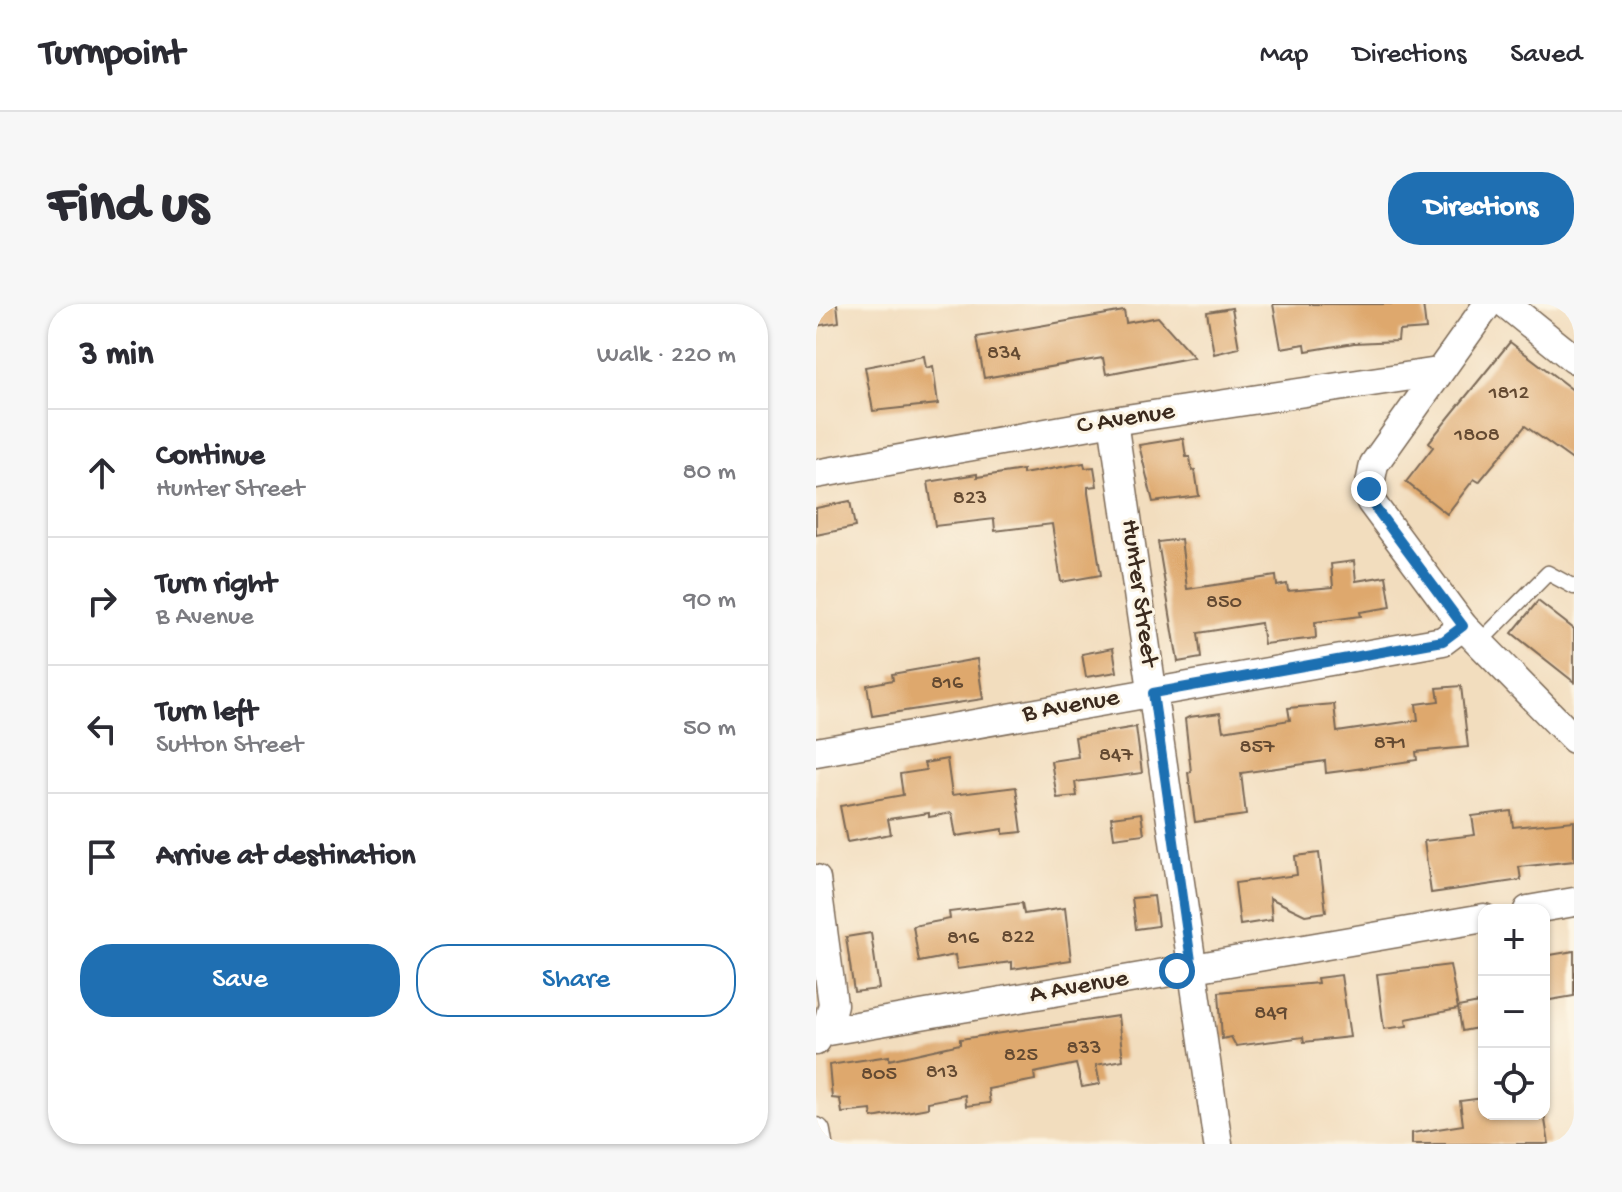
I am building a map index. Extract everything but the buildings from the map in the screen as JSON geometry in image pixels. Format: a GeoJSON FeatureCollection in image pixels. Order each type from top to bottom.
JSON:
{"type":"FeatureCollection","features":[{"type":"Feature","properties":{"kind":"street"},"geometry":{"type":"LineString","coordinates":[[1488,304],[1374,464],[1369,489],[1371,502],[1471,634],[1574,739]]}},
{"type":"Feature","properties":{"kind":"street"},"geometry":{"type":"LineString","coordinates":[[1506,304],[1574,359]]}},
{"type":"Feature","properties":{"kind":"street","name":"C Avenue"},"geometry":{"type":"LineString","coordinates":[[816,474],[1113,421],[1438,372]]}},
{"type":"Feature","properties":{"kind":"street","name":"Hunter Street"},"geometry":{"type":"LineString","coordinates":[[1113,421],[1218,1144]]}},
{"type":"Feature","properties":{"kind":"street","name":"B Avenue"},"geometry":{"type":"LineString","coordinates":[[816,752],[1471,634]]}},
{"type":"Feature","properties":{"kind":"street"},"geometry":{"type":"LineString","coordinates":[[816,879],[833,1004],[829,1020],[817,1035]]}},
{"type":"Feature","properties":{"kind":"street"},"geometry":{"type":"LineString","coordinates":[[1550,906],[1574,902]]}},
{"type":"Feature","properties":{"kind":"street","name":"A Avenue"},"geometry":{"type":"LineString","coordinates":[[817,1035],[1478,919]]}},
{"type":"Feature","properties":{"kind":"street"},"geometry":{"type":"LineString","coordinates":[[816,1132],[818,1144]]}},
{"type":"Feature","properties":{"kind":"lane"},"geometry":{"type":"LineString","coordinates":[[1471,634],[1548,573],[1574,587]]}},
{"type":"Feature","properties":{"kind":"route"},"geometry":{"type":"LineString","coordinates":[[1177,971],[1192,968],[1153,693],[1443,641],[1463,626],[1371,502],[1369,489]]}}]}
